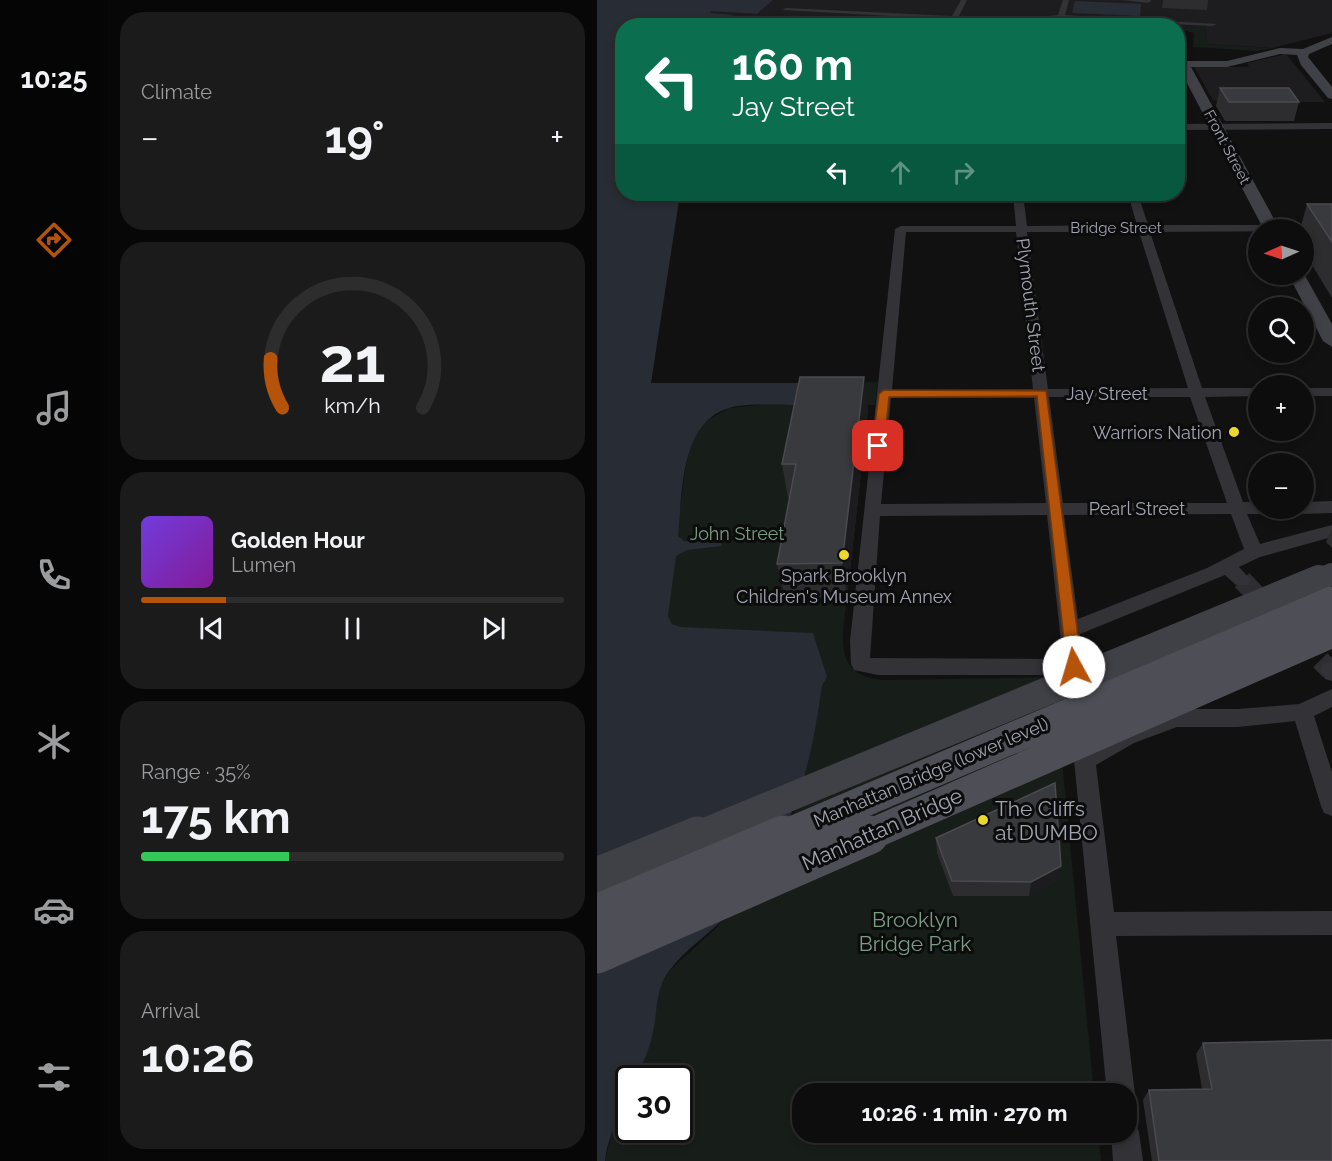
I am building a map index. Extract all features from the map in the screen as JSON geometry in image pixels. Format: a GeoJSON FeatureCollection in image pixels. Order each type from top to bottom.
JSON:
{"type":"FeatureCollection","features":[{"type":"Feature","properties":{"kind":"main road","name":"Manhattan Bridge (lower level)"},"geometry":{"type":"LineString","coordinates":[[597,914],[1332,602]]}},
{"type":"Feature","properties":{"kind":"main road","name":"Manhattan Bridge"},"geometry":{"type":"LineString","coordinates":[[597,954],[1332,632]]}},
{"type":"Feature","properties":{"kind":"street"},"geometry":{"type":"LineString","coordinates":[[786,10],[954,18],[964,0]]}},
{"type":"Feature","properties":{"kind":"street"},"geometry":{"type":"LineString","coordinates":[[1061,17],[1066,0]]}},
{"type":"Feature","properties":{"kind":"street"},"geometry":{"type":"LineString","coordinates":[[1125,0],[1148,0],[1146,18]]}},
{"type":"Feature","properties":{"kind":"street"},"geometry":{"type":"LineString","coordinates":[[1050,18],[1078,18]]}},
{"type":"Feature","properties":{"kind":"street"},"geometry":{"type":"LineString","coordinates":[[1185,23],[1213,24]]}},
{"type":"Feature","properties":{"kind":"street"},"geometry":{"type":"LineString","coordinates":[[1185,64],[1227,64],[1280,51],[1304,52],[1332,40]]}},
{"type":"Feature","properties":{"kind":"street"},"geometry":{"type":"LineString","coordinates":[[1304,52],[1302,57],[1305,63],[1332,95]]}},
{"type":"Feature","properties":{"kind":"street","name":"Front Street"},"geometry":{"type":"LineString","coordinates":[[1185,73],[1267,219]]}},
{"type":"Feature","properties":{"kind":"street"},"geometry":{"type":"LineString","coordinates":[[1185,127],[1332,126]]}},
{"type":"Feature","properties":{"kind":"street","name":"Plymouth Street"},"geometry":{"type":"LineString","coordinates":[[872,510],[859,652],[861,664],[878,667],[1074,667],[1019,201]]}},
{"type":"Feature","properties":{"kind":"street"},"geometry":{"type":"LineString","coordinates":[[1135,201],[1197,393],[1236,508],[1254,552]]}},
{"type":"Feature","properties":{"kind":"street","name":"Bridge Street"},"geometry":{"type":"LineString","coordinates":[[1314,228],[1332,228]]}},
{"type":"Feature","properties":{"kind":"street","name":"Bridge Street"},"geometry":{"type":"LineString","coordinates":[[884,394],[901,229],[1248,229]]}},
{"type":"Feature","properties":{"kind":"street"},"geometry":{"type":"LineString","coordinates":[[1302,285],[1332,341]]}},
{"type":"Feature","properties":{"kind":"street","name":"Jay Street"},"geometry":{"type":"LineString","coordinates":[[884,394],[1248,392]]}},
{"type":"Feature","properties":{"kind":"street"},"geometry":{"type":"LineString","coordinates":[[1314,392],[1332,392]]}},
{"type":"Feature","properties":{"kind":"street"},"geometry":{"type":"LineString","coordinates":[[872,510],[884,394]]}},
{"type":"Feature","properties":{"kind":"street"},"geometry":{"type":"LineString","coordinates":[[1314,508],[1332,507]]}},
{"type":"Feature","properties":{"kind":"street","name":"Pearl Street"},"geometry":{"type":"LineString","coordinates":[[872,510],[1248,508]]}},
{"type":"Feature","properties":{"kind":"street"},"geometry":{"type":"LineString","coordinates":[[1070,630],[1220,570],[1254,552],[1332,531]]}},
{"type":"Feature","properties":{"kind":"street"},"geometry":{"type":"LineString","coordinates":[[1220,570],[1242,580]]}},
{"type":"Feature","properties":{"kind":"street"},"geometry":{"type":"LineString","coordinates":[[597,876],[1332,574]]}},
{"type":"Feature","properties":{"kind":"street"},"geometry":{"type":"LineString","coordinates":[[1120,1083],[1085,760],[1127,737],[1176,718],[1238,718],[1302,712],[1332,696]]}},
{"type":"Feature","properties":{"kind":"street"},"geometry":{"type":"LineString","coordinates":[[1302,712],[1332,806]]}},
{"type":"Feature","properties":{"kind":"street"},"geometry":{"type":"LineString","coordinates":[[1102,924],[1332,923]]}},
{"type":"Feature","properties":{"kind":"street"},"geometry":{"type":"LineString","coordinates":[[1126,1143],[1128,1161]]}},
{"type":"Feature","properties":{"kind":"shaded area"},"geometry":{"type":"Polygon","coordinates":[[[597,0],[773,0],[757,14],[711,11],[710,13],[733,15],[731,18],[615,18],[615,201],[679,201],[651,383],[828,383],[826,406],[771,404],[738,406],[719,412],[704,424],[694,439],[688,458],[681,498],[678,536],[684,541],[721,543],[722,546],[687,550],[676,556],[668,616],[672,624],[681,627],[813,633],[827,677],[822,686],[811,751],[803,780],[782,835],[750,887],[728,914],[675,963],[664,978],[659,992],[650,1044],[642,1065],[615,1065],[615,1125],[605,1161],[597,1161],[597,0]]]}},
{"type":"Feature","properties":{"kind":"shaded area"},"geometry":{"type":"Polygon","coordinates":[[[773,0],[1332,0],[1332,33],[1272,48],[1207,44],[1205,26],[1185,25],[1185,18],[731,18],[732,16],[709,13],[711,10],[757,14],[773,0]]]}},
{"type":"Feature","properties":{"kind":"shaded area"},"geometry":{"type":"Polygon","coordinates":[[[1075,1],[1141,4],[1140,16],[1072,13],[1075,1]]]}},
{"type":"Feature","properties":{"kind":"shaded area"},"geometry":{"type":"Polygon","coordinates":[[[1286,54],[1325,102],[1221,102],[1213,100],[1194,67],[1249,67],[1247,63],[1286,54]]]}},
{"type":"Feature","properties":{"kind":"green space"},"geometry":{"type":"Polygon","coordinates":[[[1185,25],[1205,26],[1207,44],[1272,48],[1257,51],[1193,47],[1194,33],[1185,31],[1185,25]]]}},
{"type":"Feature","properties":{"kind":"green space","name":"Brooklyn Bridge Park"},"geometry":{"type":"Polygon","coordinates":[[[878,382],[875,405],[806,406],[788,498],[858,498],[855,523],[788,597],[847,597],[844,652],[848,663],[856,671],[868,677],[885,680],[1054,677],[1093,1083],[792,1083],[792,1143],[1099,1143],[1101,1161],[605,1161],[615,1122],[615,1143],[693,1143],[693,1065],[641,1065],[653,1031],[659,988],[670,970],[717,927],[781,840],[795,810],[817,718],[822,686],[827,677],[672,624],[668,616],[670,586],[689,451],[699,429],[711,418],[730,408],[758,405],[828,383],[878,382]]]}},
{"type":"Feature","properties":{"kind":"building"},"geometry":{"type":"Polygon","coordinates":[[[1220,88],[1289,88],[1299,102],[1229,102],[1220,88]]]}},
{"type":"Feature","properties":{"kind":"building"},"geometry":{"type":"Polygon","coordinates":[[[1307,204],[1332,204],[1332,242],[1307,204]]]}},
{"type":"Feature","properties":{"kind":"building"},"geometry":{"type":"Polygon","coordinates":[[[800,377],[864,377],[842,563],[777,564],[796,464],[782,464],[800,377]]]}},
{"type":"Feature","properties":{"kind":"building"},"geometry":{"type":"Polygon","coordinates":[[[1055,783],[1061,866],[1031,882],[952,881],[936,838],[1055,783]]]}},
{"type":"Feature","properties":{"kind":"building"},"geometry":{"type":"Polygon","coordinates":[[[1332,1040],[1332,1161],[1159,1161],[1149,1090],[1212,1089],[1203,1043],[1332,1040]]]}},
{"type":"Feature","properties":{"kind":"tunnel"},"geometry":{"type":"LineString","coordinates":[[1242,580],[1270,609]]}},
{"type":"Feature","properties":{"kind":"tunnel"},"geometry":{"type":"LineString","coordinates":[[1299,639],[1330,670]]}},
{"type":"Feature","properties":{"kind":"railway"},"geometry":{"type":"LineString","coordinates":[[714,837],[1332,581]]}},
{"type":"Feature","properties":{"kind":"railway"},"geometry":{"type":"LineString","coordinates":[[748,837],[1332,591]]}},
{"type":"Feature","properties":{"kind":"railway"},"geometry":{"type":"LineString","coordinates":[[814,837],[1332,614]]}},
{"type":"Feature","properties":{"kind":"railway"},"geometry":{"type":"LineString","coordinates":[[844,837],[1332,624]]}},
{"type":"Feature","properties":{"kind":"railway"},"geometry":{"type":"LineString","coordinates":[[597,885],[718,835]]}},
{"type":"Feature","properties":{"kind":"railway"},"geometry":{"type":"LineString","coordinates":[[597,900],[752,835]]}},
{"type":"Feature","properties":{"kind":"railway"},"geometry":{"type":"LineString","coordinates":[[597,930],[818,835]]}},
{"type":"Feature","properties":{"kind":"railway"},"geometry":{"type":"LineString","coordinates":[[597,944],[847,835]]}},
{"type":"Feature","properties":{"kind":"place","name":"Warriors Nation"},"geometry":{"type":"Point","coordinates":[1234,432]}},
{"type":"Feature","properties":{"kind":"place","name":"Spark Brooklyn Children's Museum Annex"},"geometry":{"type":"Point","coordinates":[844,555]}},
{"type":"Feature","properties":{"kind":"place","name":"The Cliffs at DUMBO"},"geometry":{"type":"Point","coordinates":[983,820]}},
{"type":"Feature","properties":{"kind":"route"},"geometry":{"type":"LineString","coordinates":[[878,446],[884,394],[1042,393],[1074,667]]}},
{"type":"Feature","properties":{"kind":"park label","name":"John Street"},"geometry":{"type":"Point","coordinates":[737,533]}}]}
